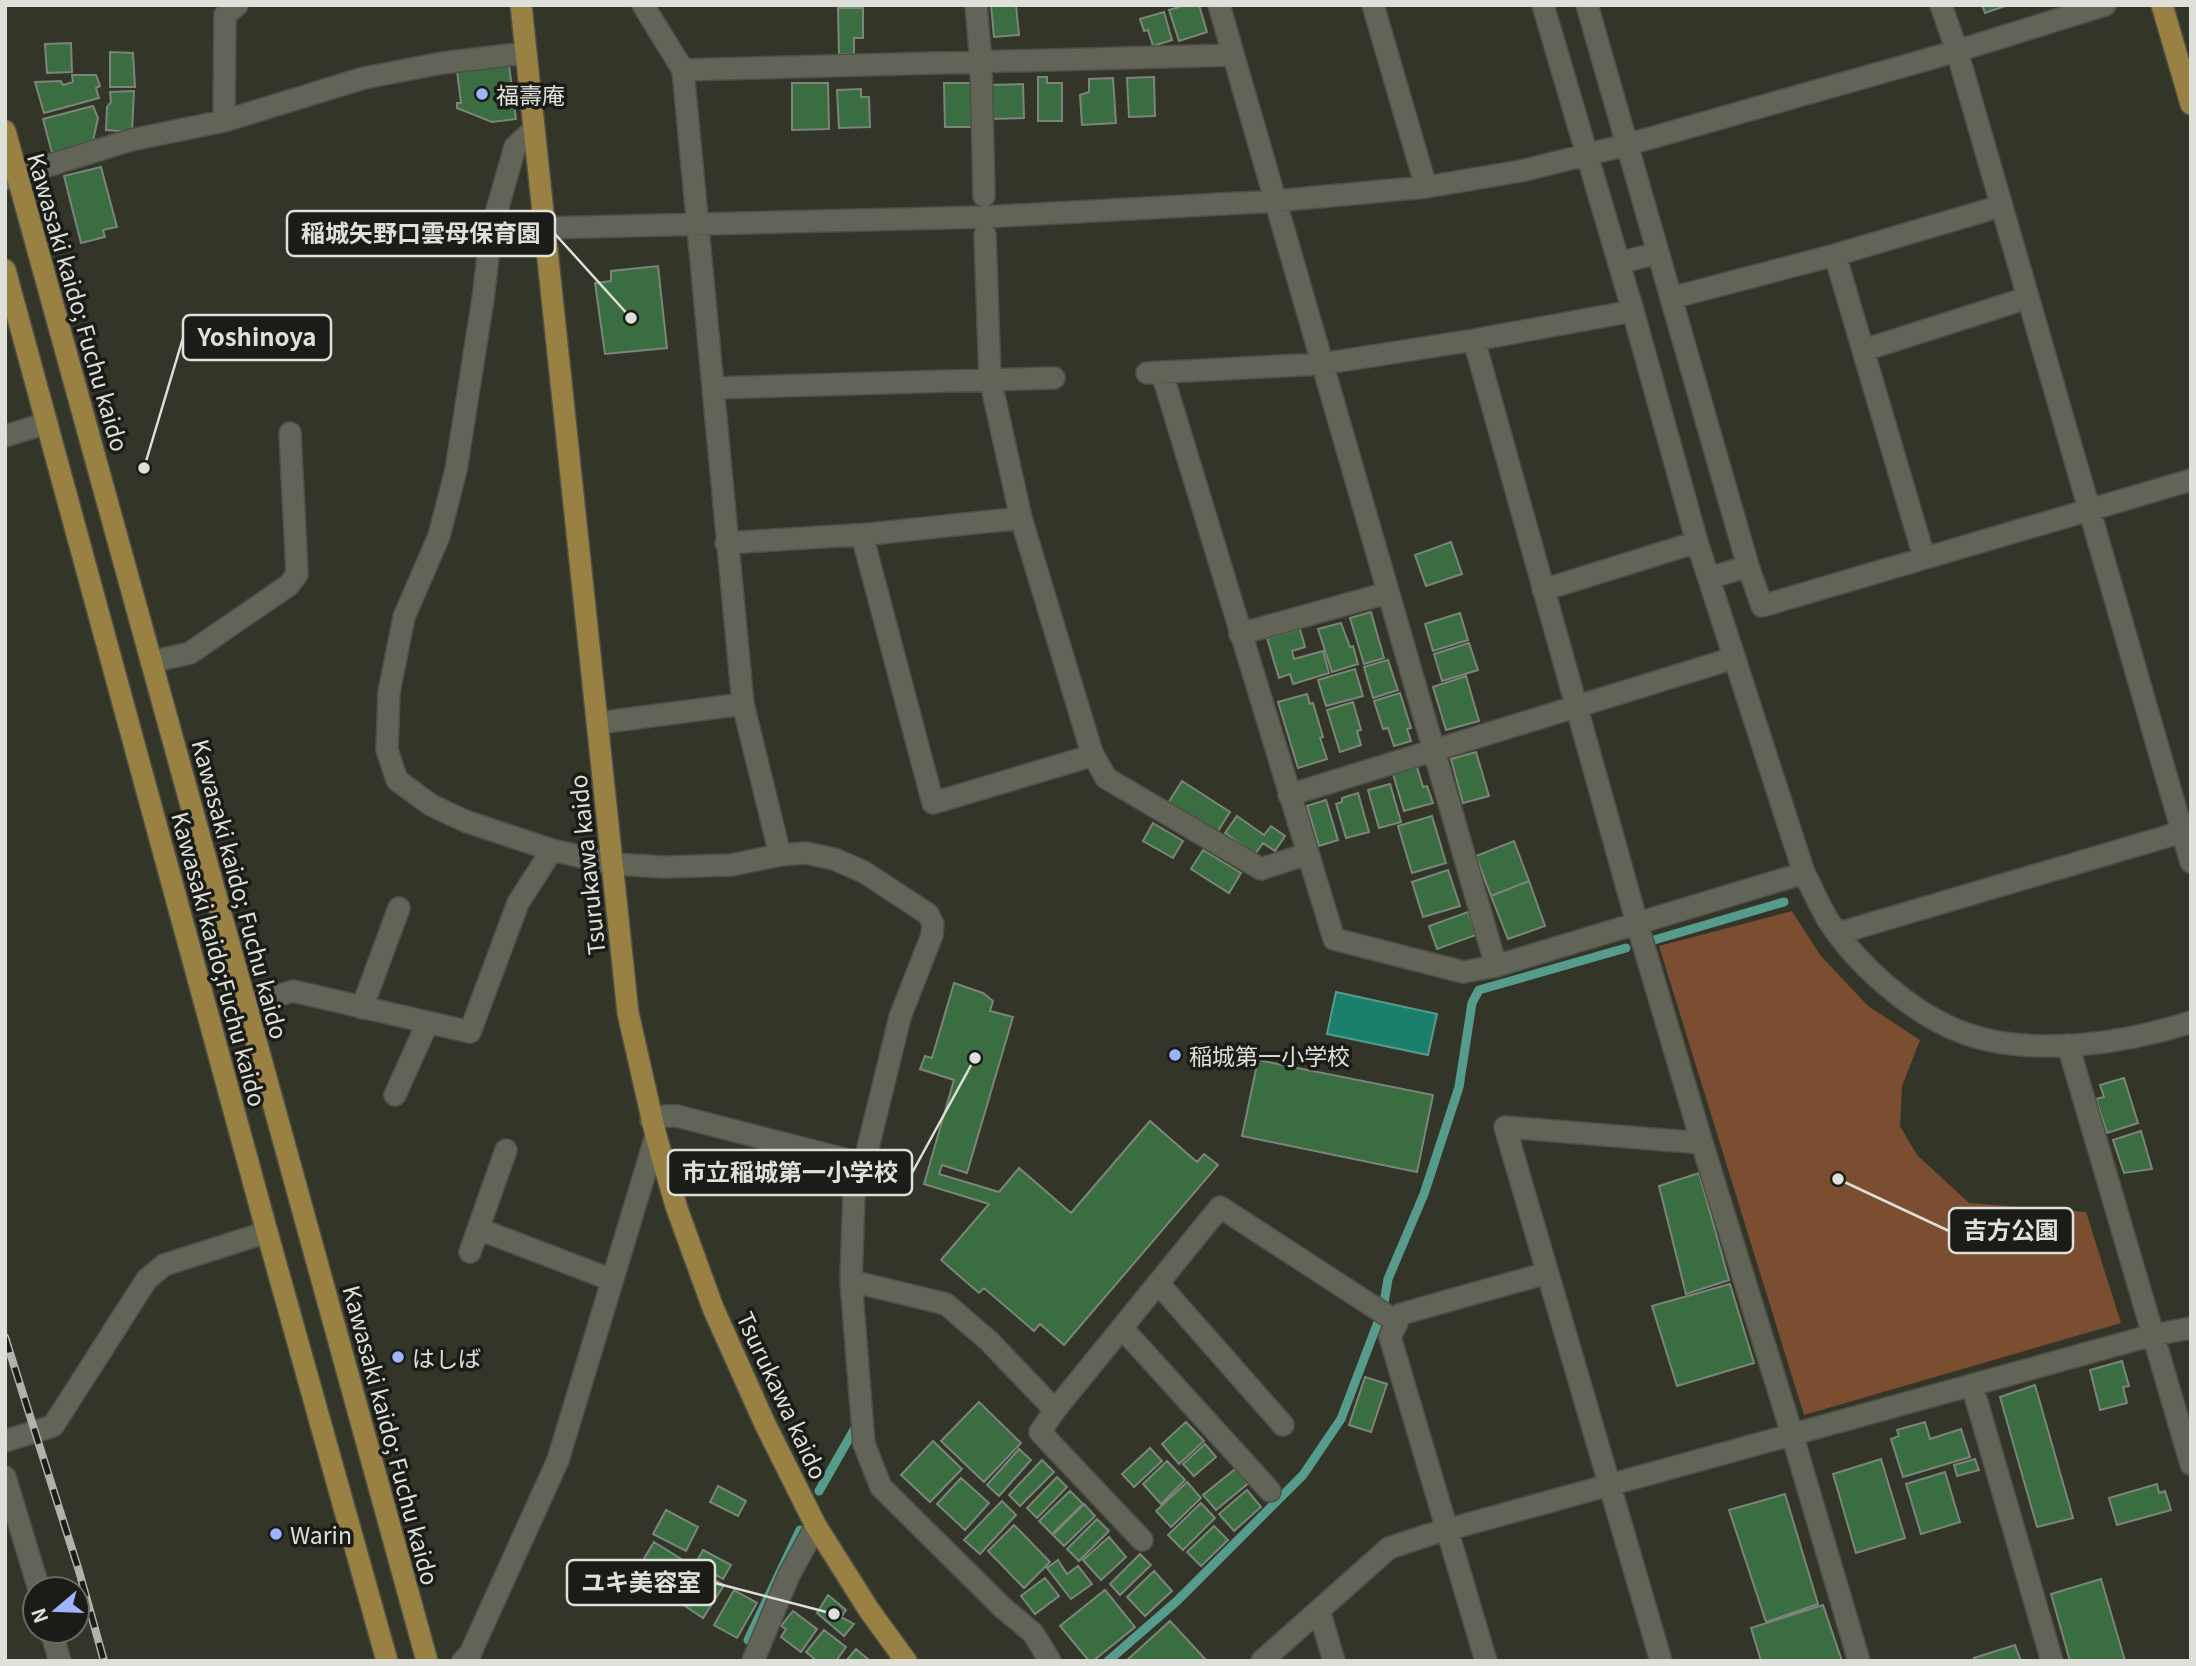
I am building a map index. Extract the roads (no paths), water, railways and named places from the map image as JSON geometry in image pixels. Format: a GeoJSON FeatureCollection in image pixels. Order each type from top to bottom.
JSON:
{"type":"FeatureCollection","features":[{"type":"Feature","properties":{"kind":"main road","name":"Tsurukawa kaido"},"geometry":{"type":"LineString","coordinates":[[521,5],[628,1013],[653,1128],[676,1206],[713,1308],[765,1424],[816,1526],[869,1610],[906,1661]]}},
{"type":"Feature","properties":{"kind":"main road"},"geometry":{"type":"LineString","coordinates":[[2162,5],[2191,104]]}},
{"type":"Feature","properties":{"kind":"main road","name":"Kawasaki kaido; Fuchu kaido"},"geometry":{"type":"LineString","coordinates":[[5,131],[11,177],[151,662],[427,1661]]}},
{"type":"Feature","properties":{"kind":"main road","name":"Kawasaki kaido;Fuchu kaido"},"geometry":{"type":"LineString","coordinates":[[5,270],[267,1232],[387,1661]]}},
{"type":"Feature","properties":{"kind":"street"},"geometry":{"type":"LineString","coordinates":[[224,121],[225,15],[236,5]]}},
{"type":"Feature","properties":{"kind":"street"},"geometry":{"type":"LineString","coordinates":[[643,5],[683,70],[743,704],[780,855]]}},
{"type":"Feature","properties":{"kind":"street"},"geometry":{"type":"LineString","coordinates":[[976,5],[981,62],[984,196]]}},
{"type":"Feature","properties":{"kind":"street"},"geometry":{"type":"LineString","coordinates":[[1219,5],[1496,966]]}},
{"type":"Feature","properties":{"kind":"street"},"geometry":{"type":"LineString","coordinates":[[1373,5],[1426,187]]}},
{"type":"Feature","properties":{"kind":"street"},"geometry":{"type":"LineString","coordinates":[[1543,5],[1633,311],[1697,542],[1804,873],[1828,920],[1872,973],[1914,1007],[1961,1032],[2008,1044],[2068,1045],[2137,1036],[2191,1022]]}},
{"type":"Feature","properties":{"kind":"street"},"geometry":{"type":"LineString","coordinates":[[1587,5],[1748,566],[1762,606],[2191,480]]}},
{"type":"Feature","properties":{"kind":"street"},"geometry":{"type":"LineString","coordinates":[[1941,5],[1957,51],[2191,862]]}},
{"type":"Feature","properties":{"kind":"street"},"geometry":{"type":"LineString","coordinates":[[544,228],[983,217],[1275,201],[1426,187],[1521,171],[1626,145],[1957,51],[2105,5]]}},
{"type":"Feature","properties":{"kind":"street"},"geometry":{"type":"LineString","coordinates":[[11,177],[131,140],[224,121],[364,78],[442,63],[526,53]]}},
{"type":"Feature","properties":{"kind":"street"},"geometry":{"type":"LineString","coordinates":[[683,70],[1233,55]]}},
{"type":"Feature","properties":{"kind":"street"},"geometry":{"type":"LineString","coordinates":[[533,130],[515,147],[491,231],[456,470],[439,536],[404,617],[389,692],[387,750],[397,780],[431,805],[465,821],[552,850],[612,864],[664,867],[732,865],[780,855],[806,853],[834,859],[864,872],[928,914],[933,924],[932,935],[900,1017],[864,1164],[854,1194],[851,1281],[864,1444],[881,1488],[1002,1607],[1033,1633],[1050,1661]]}},
{"type":"Feature","properties":{"kind":"street"},"geometry":{"type":"LineString","coordinates":[[1671,298],[1835,255],[2001,206]]}},
{"type":"Feature","properties":{"kind":"street"},"geometry":{"type":"LineString","coordinates":[[985,234],[990,378],[1021,518],[1092,753],[1106,778],[1261,869],[1307,854]]}},
{"type":"Feature","properties":{"kind":"street"},"geometry":{"type":"LineString","coordinates":[[1619,263],[1657,253]]}},
{"type":"Feature","properties":{"kind":"street"},"geometry":{"type":"LineString","coordinates":[[1835,255],[1924,557]]}},
{"type":"Feature","properties":{"kind":"street"},"geometry":{"type":"LineString","coordinates":[[1864,350],[2027,299]]}},
{"type":"Feature","properties":{"kind":"street"},"geometry":{"type":"LineString","coordinates":[[1633,311],[1321,364],[1154,373],[1240,634],[1334,939],[1463,972],[1496,966],[1804,873]]}},
{"type":"Feature","properties":{"kind":"street"},"geometry":{"type":"LineString","coordinates":[[1474,340],[1637,923],[1793,1434],[1859,1661]]}},
{"type":"Feature","properties":{"kind":"street"},"geometry":{"type":"LineString","coordinates":[[713,388],[1054,378]]}},
{"type":"Feature","properties":{"kind":"street"},"geometry":{"type":"LineString","coordinates":[[5,436],[47,423]]}},
{"type":"Feature","properties":{"kind":"street"},"geometry":{"type":"LineString","coordinates":[[151,662],[190,653],[289,585],[297,574],[290,433]]}},
{"type":"Feature","properties":{"kind":"street"},"geometry":{"type":"LineString","coordinates":[[726,543],[862,535],[1021,518]]}},
{"type":"Feature","properties":{"kind":"street"},"geometry":{"type":"LineString","coordinates":[[862,535],[933,803],[1084,758],[1092,753]]}},
{"type":"Feature","properties":{"kind":"street"},"geometry":{"type":"LineString","coordinates":[[1543,590],[1697,542]]}},
{"type":"Feature","properties":{"kind":"street"},"geometry":{"type":"LineString","coordinates":[[1710,578],[1748,566]]}},
{"type":"Feature","properties":{"kind":"street"},"geometry":{"type":"LineString","coordinates":[[1240,634],[1387,593]]}},
{"type":"Feature","properties":{"kind":"street"},"geometry":{"type":"LineString","coordinates":[[1289,796],[1734,659]]}},
{"type":"Feature","properties":{"kind":"street"},"geometry":{"type":"LineString","coordinates":[[598,723],[743,704]]}},
{"type":"Feature","properties":{"kind":"street"},"geometry":{"type":"LineString","coordinates":[[1839,933],[2182,832]]}},
{"type":"Feature","properties":{"kind":"street"},"geometry":{"type":"LineString","coordinates":[[245,1004],[293,991],[470,1032],[518,903],[552,850]]}},
{"type":"Feature","properties":{"kind":"street"},"geometry":{"type":"LineString","coordinates":[[362,1008],[399,908]]}},
{"type":"Feature","properties":{"kind":"street"},"geometry":{"type":"LineString","coordinates":[[395,1094],[427,1024]]}},
{"type":"Feature","properties":{"kind":"street"},"geometry":{"type":"LineString","coordinates":[[2068,1045],[2191,1464]]}},
{"type":"Feature","properties":{"kind":"street"},"geometry":{"type":"LineString","coordinates":[[463,1661],[470,1654],[558,1460],[612,1280],[653,1128],[666,1116],[677,1116],[864,1164]]}},
{"type":"Feature","properties":{"kind":"street"},"geometry":{"type":"LineString","coordinates":[[1661,1661],[1505,1127],[1702,1143]]}},
{"type":"Feature","properties":{"kind":"street"},"geometry":{"type":"LineString","coordinates":[[470,1252],[506,1150]]}},
{"type":"Feature","properties":{"kind":"street"},"geometry":{"type":"LineString","coordinates":[[1142,1540],[1040,1432],[1220,1207],[1385,1314],[1401,1314],[1547,1273]]}},
{"type":"Feature","properties":{"kind":"street"},"geometry":{"type":"LineString","coordinates":[[479,1229],[612,1280]]}},
{"type":"Feature","properties":{"kind":"street"},"geometry":{"type":"LineString","coordinates":[[5,1441],[54,1426],[147,1279],[164,1265],[267,1232]]}},
{"type":"Feature","properties":{"kind":"street"},"geometry":{"type":"LineString","coordinates":[[851,1281],[946,1304],[989,1340],[1055,1410]]}},
{"type":"Feature","properties":{"kind":"street"},"geometry":{"type":"LineString","coordinates":[[1158,1283],[1283,1425]]}},
{"type":"Feature","properties":{"kind":"street"},"geometry":{"type":"LineString","coordinates":[[1385,1314],[1486,1661]]}},
{"type":"Feature","properties":{"kind":"street"},"geometry":{"type":"LineString","coordinates":[[1262,1661],[1389,1548],[2153,1335],[2191,1328]]}},
{"type":"Feature","properties":{"kind":"street"},"geometry":{"type":"LineString","coordinates":[[1122,1329],[1270,1491]]}},
{"type":"Feature","properties":{"kind":"street"},"geometry":{"type":"LineString","coordinates":[[1972,1385],[2052,1661]]}},
{"type":"Feature","properties":{"kind":"street"},"geometry":{"type":"LineString","coordinates":[[5,1477],[35,1575]]}},
{"type":"Feature","properties":{"kind":"street"},"geometry":{"type":"LineString","coordinates":[[753,1661],[789,1575],[816,1526]]}},
{"type":"Feature","properties":{"kind":"street"},"geometry":{"type":"LineString","coordinates":[[1319,1610],[1334,1661]]}},
{"type":"Feature","properties":{"kind":"water"},"geometry":{"type":"Polygon","coordinates":[[[1336,992],[1437,1014],[1428,1055],[1327,1034],[1336,992]]]}},
{"type":"Feature","properties":{"kind":"waterway"},"geometry":{"type":"LineString","coordinates":[[1654,940],[1784,902]]}},
{"type":"Feature","properties":{"kind":"waterway"},"geometry":{"type":"LineString","coordinates":[[1108,1661],[1177,1601],[1303,1475],[1341,1419],[1383,1309],[1388,1279],[1424,1194],[1459,1087],[1472,1003],[1479,990],[1626,948]]}},
{"type":"Feature","properties":{"kind":"waterway"},"geometry":{"type":"LineString","coordinates":[[819,1491],[855,1428]]}},
{"type":"Feature","properties":{"kind":"waterway"},"geometry":{"type":"LineString","coordinates":[[748,1640],[800,1530]]}},
{"type":"Feature","properties":{"kind":"railway"},"geometry":{"type":"LineString","coordinates":[[5,1337],[79,1571],[104,1661]]}},
{"type":"Feature","properties":{"kind":"place","name":"福壽庵"},"geometry":{"type":"Point","coordinates":[482,94]}},
{"type":"Feature","properties":{"kind":"place","name":"稲城矢野口雲母保育園"},"geometry":{"type":"Point","coordinates":[631,318]}},
{"type":"Feature","properties":{"kind":"place","name":"Yoshinoya"},"geometry":{"type":"Point","coordinates":[144,468]}},
{"type":"Feature","properties":{"kind":"place","name":"稲城第一小学校"},"geometry":{"type":"Point","coordinates":[1175,1055]}},
{"type":"Feature","properties":{"kind":"place","name":"市立稲城第一小学校"},"geometry":{"type":"Point","coordinates":[975,1058]}},
{"type":"Feature","properties":{"kind":"place","name":"吉方公園"},"geometry":{"type":"Point","coordinates":[1838,1179]}},
{"type":"Feature","properties":{"kind":"place","name":"はしば"},"geometry":{"type":"Point","coordinates":[398,1357]}},
{"type":"Feature","properties":{"kind":"place","name":"Warin"},"geometry":{"type":"Point","coordinates":[276,1534]}},
{"type":"Feature","properties":{"kind":"place","name":"ユキ美容室"},"geometry":{"type":"Point","coordinates":[834,1614]}}]}
